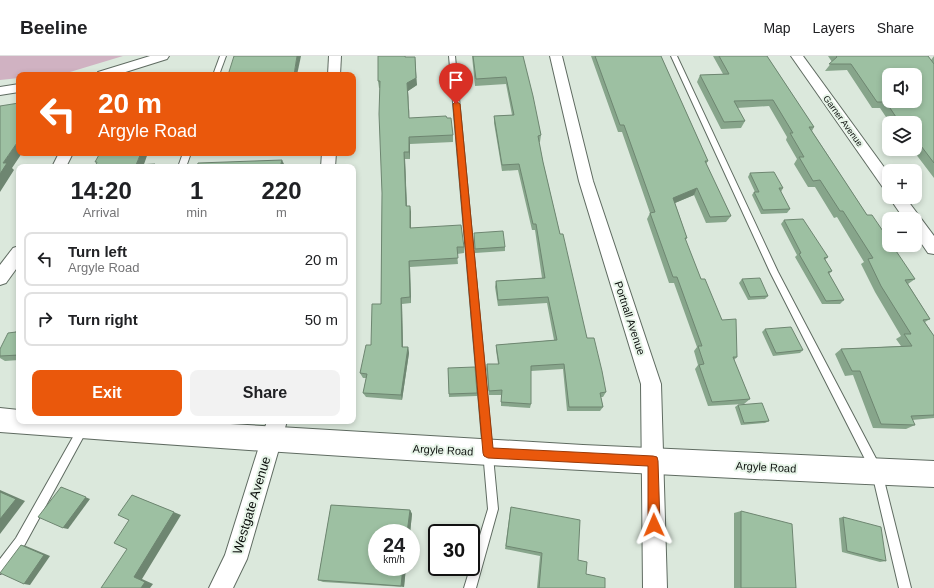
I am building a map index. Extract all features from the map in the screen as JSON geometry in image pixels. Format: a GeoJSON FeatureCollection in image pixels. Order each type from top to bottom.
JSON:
{"type":"FeatureCollection","features":[{"type":"Feature","properties":{"kind":"street"},"geometry":{"type":"LineString","coordinates":[[112,72],[163,56]]}},
{"type":"Feature","properties":{"kind":"street"},"geometry":{"type":"LineString","coordinates":[[334,72],[335,56]]}},
{"type":"Feature","properties":{"kind":"street","name":"Portnall Avenue"},"geometry":{"type":"LineString","coordinates":[[556,56],[586,181],[651,384],[655,588]]}},
{"type":"Feature","properties":{"kind":"street","name":"Garner Avenue"},"geometry":{"type":"LineString","coordinates":[[796,56],[882,175]]}},
{"type":"Feature","properties":{"kind":"street"},"geometry":{"type":"LineString","coordinates":[[0,91],[16,88]]}},
{"type":"Feature","properties":{"kind":"street"},"geometry":{"type":"LineString","coordinates":[[922,232],[934,248]]}},
{"type":"Feature","properties":{"kind":"street"},"geometry":{"type":"LineString","coordinates":[[0,278],[16,257]]}},
{"type":"Feature","properties":{"kind":"street","name":"Argyle Road"},"geometry":{"type":"LineString","coordinates":[[0,420],[16,421]]}},
{"type":"Feature","properties":{"kind":"street","name":"Argyle Road"},"geometry":{"type":"LineString","coordinates":[[86,424],[274,430],[488,453],[934,474]]}},
{"type":"Feature","properties":{"kind":"street","name":"Westgate Avenue"},"geometry":{"type":"LineString","coordinates":[[221,588],[235,559],[274,430]]}},
{"type":"Feature","properties":{"kind":"lane"},"geometry":{"type":"LineString","coordinates":[[217,72],[223,56]]}},
{"type":"Feature","properties":{"kind":"lane"},"geometry":{"type":"LineString","coordinates":[[452,56],[493,509],[470,588]]}},
{"type":"Feature","properties":{"kind":"lane"},"geometry":{"type":"LineString","coordinates":[[674,56],[774,272],[877,472],[905,588]]}},
{"type":"Feature","properties":{"kind":"lane"},"geometry":{"type":"LineString","coordinates":[[0,568],[20,542],[86,424]]}},
{"type":"Feature","properties":{"kind":"shaded area"},"geometry":{"type":"Polygon","coordinates":[[[0,56],[123,56],[70,72],[16,72],[16,78],[0,80],[0,56]]]}},
{"type":"Feature","properties":{"kind":"building"},"geometry":{"type":"Polygon","coordinates":[[[234,56],[297,56],[294,72],[229,72],[234,56]]]}},
{"type":"Feature","properties":{"kind":"building"},"geometry":{"type":"Polygon","coordinates":[[[378,56],[415,57],[416,78],[407,83],[409,118],[446,116],[447,118],[451,118],[453,135],[409,137],[409,152],[404,152],[406,206],[410,206],[410,228],[461,225],[464,247],[457,247],[458,258],[409,261],[410,297],[401,298],[402,347],[408,347],[401,395],[363,393],[367,374],[360,373],[366,345],[371,345],[372,304],[381,304],[382,193],[379,114],[380,81],[378,81],[378,56]]]}},
{"type":"Feature","properties":{"kind":"building"},"geometry":{"type":"Polygon","coordinates":[[[473,56],[523,56],[541,135],[538,136],[543,162],[560,234],[563,234],[587,338],[594,338],[602,371],[606,392],[600,393],[603,407],[569,407],[564,364],[531,366],[531,404],[501,402],[502,390],[489,391],[487,364],[499,364],[496,345],[557,340],[548,297],[498,300],[496,281],[545,278],[536,224],[533,224],[519,164],[502,165],[494,116],[514,115],[506,77],[476,79],[473,56]]]}},
{"type":"Feature","properties":{"kind":"building"},"geometry":{"type":"Polygon","coordinates":[[[595,56],[661,56],[708,161],[705,161],[731,216],[710,217],[697,188],[673,198],[687,238],[685,238],[701,279],[705,279],[722,320],[736,319],[737,357],[733,357],[750,399],[712,402],[699,365],[704,364],[698,346],[702,346],[677,277],[673,277],[650,213],[655,212],[624,125],[620,125],[595,56]]]}},
{"type":"Feature","properties":{"kind":"building"},"geometry":{"type":"Polygon","coordinates":[[[719,56],[767,56],[814,127],[809,127],[867,215],[872,215],[882,230],[882,252],[897,252],[915,279],[905,280],[930,319],[923,320],[934,336],[934,415],[911,416],[915,425],[881,424],[860,371],[852,371],[841,349],[912,346],[904,334],[911,334],[881,286],[868,259],[873,258],[843,211],[840,211],[820,180],[813,181],[799,157],[804,157],[790,133],[793,133],[773,100],[734,101],[745,121],[724,122],[700,75],[729,74],[719,56]]]}},
{"type":"Feature","properties":{"kind":"building"},"geometry":{"type":"Polygon","coordinates":[[[836,56],[928,56],[934,64],[934,163],[922,147],[922,116],[895,116],[890,108],[922,108],[922,68],[882,68],[882,102],[877,102],[851,64],[829,64],[837,57],[836,56]]]}},
{"type":"Feature","properties":{"kind":"building"},"geometry":{"type":"Polygon","coordinates":[[[16,103],[16,144],[3,163],[7,163],[0,174],[0,106],[16,103]]]}},
{"type":"Feature","properties":{"kind":"building"},"geometry":{"type":"Polygon","coordinates":[[[98,156],[140,156],[136,164],[96,164],[97,162],[95,162],[98,156]]]}},
{"type":"Feature","properties":{"kind":"building"},"geometry":{"type":"Polygon","coordinates":[[[282,160],[281,164],[198,163],[282,160]]]}},
{"type":"Feature","properties":{"kind":"building"},"geometry":{"type":"Polygon","coordinates":[[[774,172],[783,188],[779,188],[790,209],[763,210],[754,192],[759,192],[750,173],[774,172]]]}},
{"type":"Feature","properties":{"kind":"building"},"geometry":{"type":"Polygon","coordinates":[[[803,219],[828,257],[824,258],[832,271],[828,272],[844,300],[826,301],[799,254],[801,253],[784,220],[803,219]]]}},
{"type":"Feature","properties":{"kind":"building"},"geometry":{"type":"Polygon","coordinates":[[[503,231],[505,247],[475,249],[474,233],[503,231]]]}},
{"type":"Feature","properties":{"kind":"building"},"geometry":{"type":"Polygon","coordinates":[[[760,278],[768,296],[750,297],[742,279],[760,278]]]}},
{"type":"Feature","properties":{"kind":"building"},"geometry":{"type":"Polygon","coordinates":[[[791,327],[803,350],[776,353],[765,329],[791,327]]]}},
{"type":"Feature","properties":{"kind":"building"},"geometry":{"type":"Polygon","coordinates":[[[16,332],[16,355],[0,356],[0,349],[8,333],[16,332]]]}},
{"type":"Feature","properties":{"kind":"building"},"geometry":{"type":"Polygon","coordinates":[[[475,367],[477,393],[449,394],[448,368],[475,367]]]}},
{"type":"Feature","properties":{"kind":"building"},"geometry":{"type":"Polygon","coordinates":[[[762,403],[769,421],[744,423],[738,405],[762,403]]]}},
{"type":"Feature","properties":{"kind":"building"},"geometry":{"type":"Polygon","coordinates":[[[61,487],[86,497],[63,528],[38,517],[61,487]]]}},
{"type":"Feature","properties":{"kind":"building"},"geometry":{"type":"Polygon","coordinates":[[[0,492],[16,499],[0,519],[0,492]]]}},
{"type":"Feature","properties":{"kind":"building"},"geometry":{"type":"Polygon","coordinates":[[[132,495],[174,512],[134,577],[145,582],[141,588],[101,588],[127,549],[114,543],[129,520],[118,515],[132,495]]]}},
{"type":"Feature","properties":{"kind":"building"},"geometry":{"type":"Polygon","coordinates":[[[331,505],[410,510],[408,524],[368,524],[368,576],[402,576],[401,586],[318,580],[331,505]]]}},
{"type":"Feature","properties":{"kind":"building"},"geometry":{"type":"Polygon","coordinates":[[[511,507],[580,520],[578,560],[587,562],[586,574],[605,578],[605,588],[539,588],[542,553],[506,546],[511,507]]]}},
{"type":"Feature","properties":{"kind":"building"},"geometry":{"type":"Polygon","coordinates":[[[741,511],[792,524],[796,588],[741,588],[741,511]]]}},
{"type":"Feature","properties":{"kind":"building"},"geometry":{"type":"Polygon","coordinates":[[[843,517],[881,527],[886,561],[847,551],[843,517]]]}},
{"type":"Feature","properties":{"kind":"building"},"geometry":{"type":"Polygon","coordinates":[[[21,545],[44,555],[24,584],[0,573],[21,545]]]}},
{"type":"Feature","properties":{"kind":"route"},"geometry":{"type":"LineString","coordinates":[[456,104],[488,453],[653,461],[654,525]]}}]}
